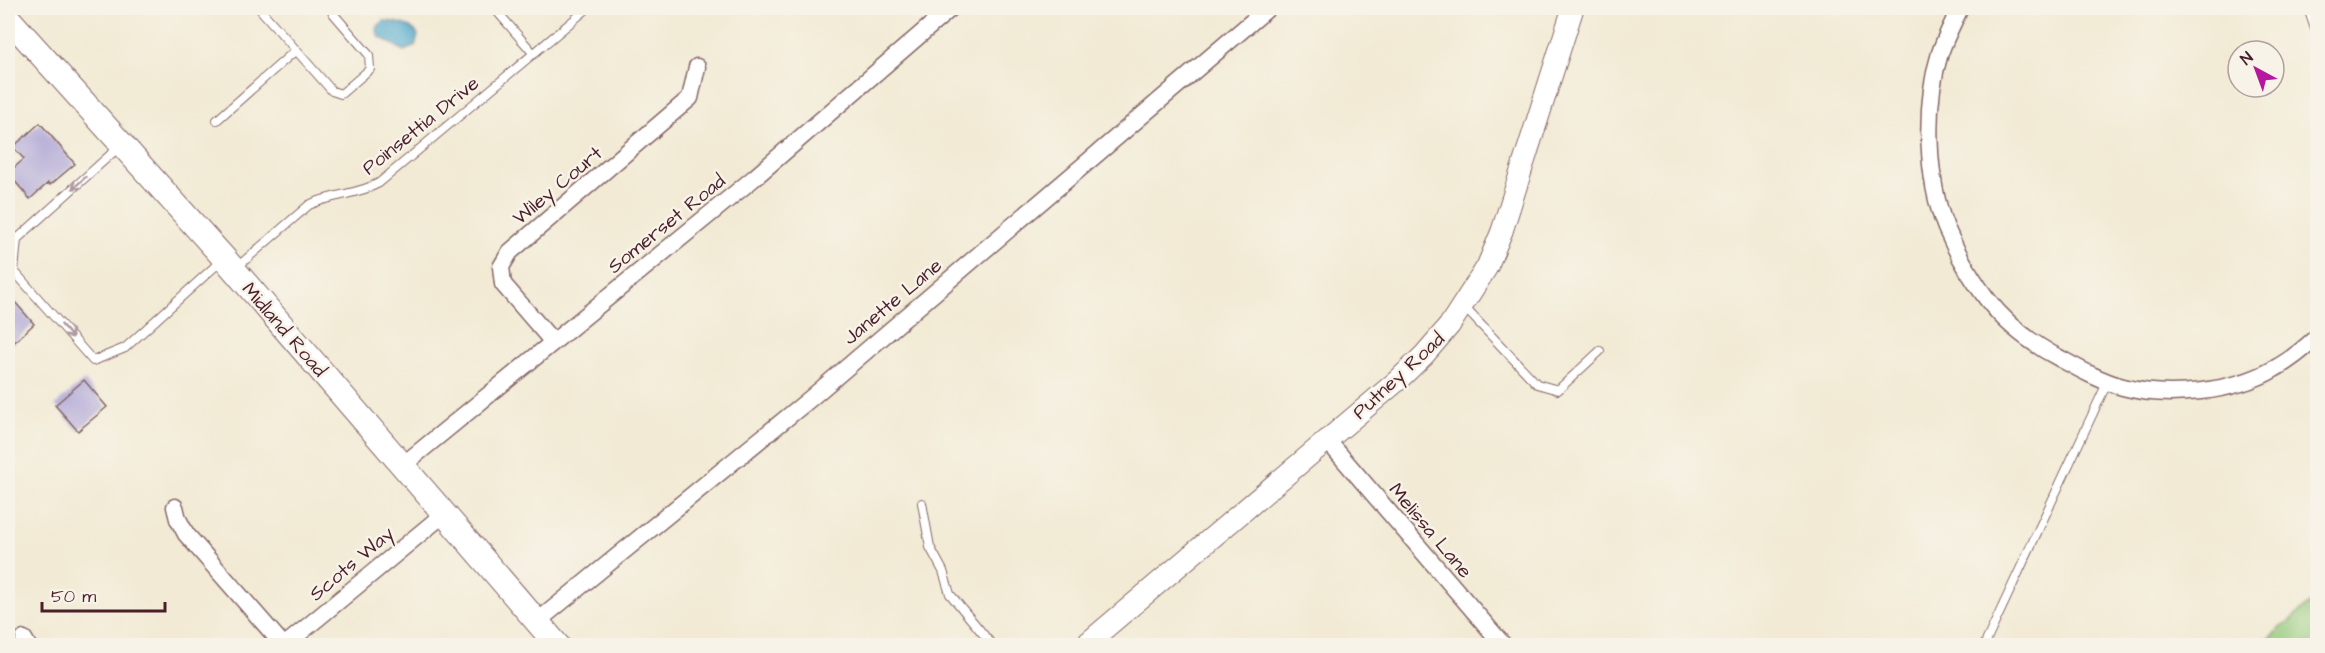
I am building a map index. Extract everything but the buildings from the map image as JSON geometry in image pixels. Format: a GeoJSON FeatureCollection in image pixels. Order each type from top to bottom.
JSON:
{"type":"FeatureCollection","features":[{"type":"Feature","properties":{"kind":"main road","name":"Midland Road"},"geometry":{"type":"LineString","coordinates":[[8,18],[229,264],[558,645]]}},
{"type":"Feature","properties":{"kind":"street","name":"Somerset Road"},"geometry":{"type":"LineString","coordinates":[[403,465],[754,178],[951,8]]}},
{"type":"Feature","properties":{"kind":"street","name":"Janette Lane"},"geometry":{"type":"LineString","coordinates":[[538,621],[811,398],[1269,8]]}},
{"type":"Feature","properties":{"kind":"street","name":"Putney Road"},"geometry":{"type":"LineString","coordinates":[[1084,645],[1424,355],[1463,307],[1486,267],[1502,231],[1573,8]]}},
{"type":"Feature","properties":{"kind":"street"},"geometry":{"type":"LineString","coordinates":[[1960,8],[1940,53],[1931,101],[1932,169],[1946,227],[1964,264],[1988,301],[2014,327],[2044,350],[2086,373],[2124,387],[2168,393],[2214,389],[2241,383],[2272,370],[2299,354],[2318,336]]}},
{"type":"Feature","properties":{"kind":"street","name":"Wiley Court"},"geometry":{"type":"LineString","coordinates":[[554,342],[503,284],[501,267],[510,252],[690,98],[697,66]]}},
{"type":"Feature","properties":{"kind":"street","name":"Melissa Lane"},"geometry":{"type":"LineString","coordinates":[[1327,440],[1504,645]]}},
{"type":"Feature","properties":{"kind":"street"},"geometry":{"type":"LineString","coordinates":[[175,507],[186,534],[284,645]]}},
{"type":"Feature","properties":{"kind":"street","name":"Scots Way"},"geometry":{"type":"LineString","coordinates":[[284,645],[444,513]]}},
{"type":"Feature","properties":{"kind":"lane"},"geometry":{"type":"LineString","coordinates":[[259,8],[332,91],[341,94],[370,69],[369,55],[332,12],[337,8]]}},
{"type":"Feature","properties":{"kind":"lane"},"geometry":{"type":"LineString","coordinates":[[494,8],[534,54]]}},
{"type":"Feature","properties":{"kind":"lane","name":"Poinsettia Drive"},"geometry":{"type":"LineString","coordinates":[[123,144],[17,239],[14,271],[93,361],[125,348],[229,264],[309,205],[322,199],[365,190],[379,183],[588,8]]}},
{"type":"Feature","properties":{"kind":"lane"},"geometry":{"type":"LineString","coordinates":[[2306,8],[2318,38]]}},
{"type":"Feature","properties":{"kind":"lane"},"geometry":{"type":"LineString","coordinates":[[217,120],[296,50]]}},
{"type":"Feature","properties":{"kind":"lane"},"geometry":{"type":"LineString","coordinates":[[1463,307],[1537,384],[1558,390],[1600,351]]}},
{"type":"Feature","properties":{"kind":"lane"},"geometry":{"type":"LineString","coordinates":[[1984,645],[2108,381]]}},
{"type":"Feature","properties":{"kind":"lane"},"geometry":{"type":"LineString","coordinates":[[922,502],[930,547],[943,572],[950,594],[993,645]]}},
{"type":"Feature","properties":{"kind":"lane"},"geometry":{"type":"LineString","coordinates":[[1036,645],[1052,642],[1057,645]]}},
{"type":"Feature","properties":{"kind":"green space"},"geometry":{"type":"Polygon","coordinates":[[[2316,598],[2317,645],[2261,645],[2316,598]]]}},
{"type":"Feature","properties":{"kind":"water"},"geometry":{"type":"Polygon","coordinates":[[[384,21],[412,28],[418,35],[415,46],[404,51],[378,36],[377,27],[384,21]]]}}]}
